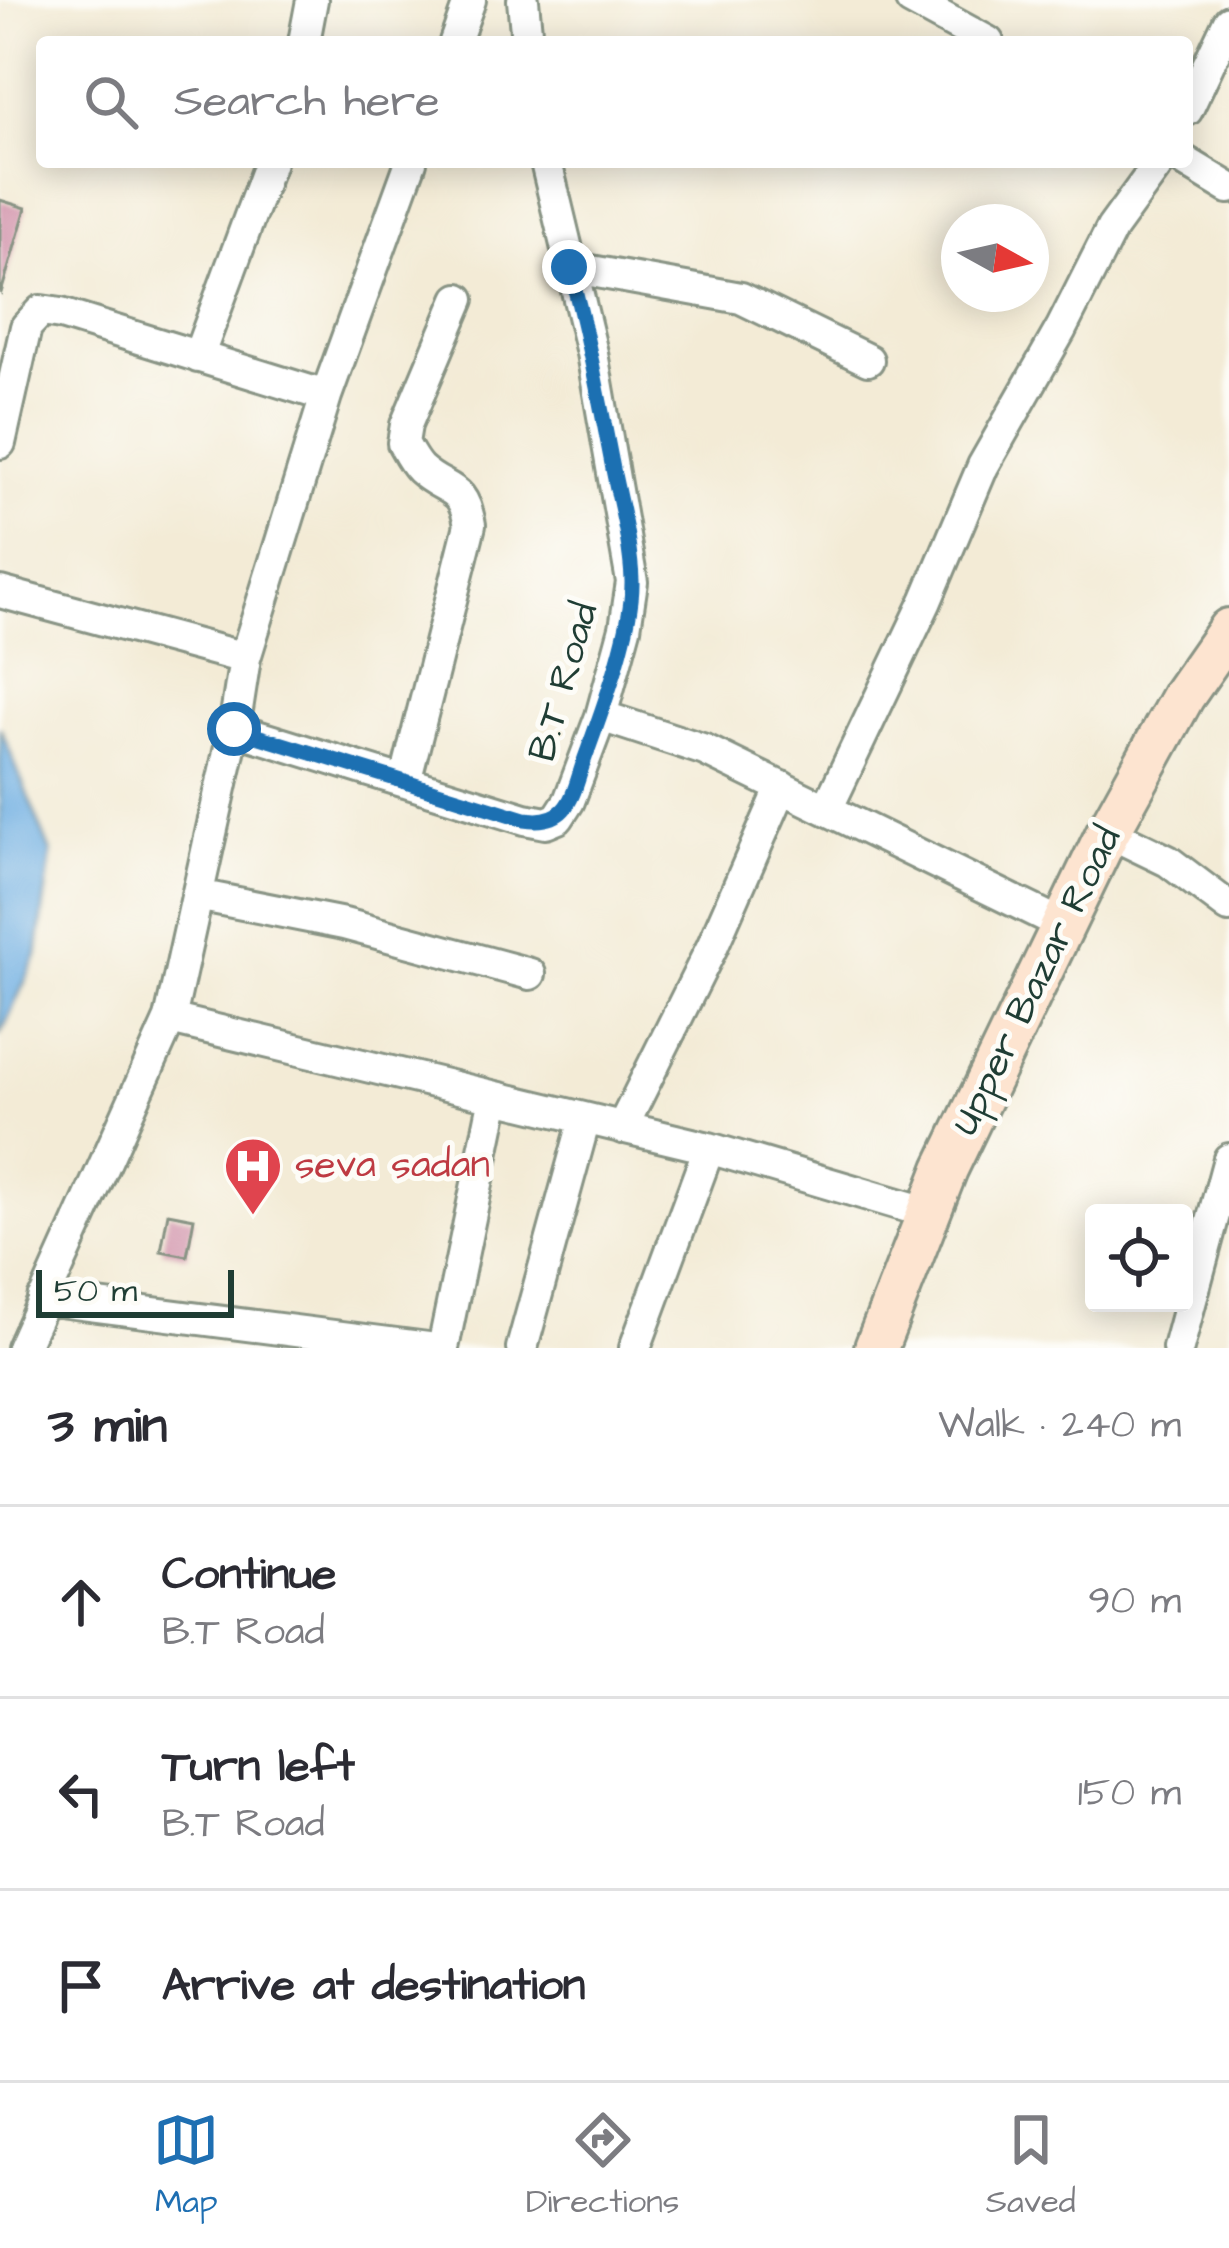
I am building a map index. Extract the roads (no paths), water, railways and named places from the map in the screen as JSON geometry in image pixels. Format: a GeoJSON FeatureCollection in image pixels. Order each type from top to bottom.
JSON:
{"type":"FeatureCollection","features":[{"type":"Feature","properties":{"kind":"street"},"geometry":{"type":"LineString","coordinates":[[305,36],[312,0]]}},
{"type":"Feature","properties":{"kind":"street"},"geometry":{"type":"LineString","coordinates":[[457,36],[470,0]]}},
{"type":"Feature","properties":{"kind":"street"},"geometry":{"type":"LineString","coordinates":[[523,0],[526,36]]}},
{"type":"Feature","properties":{"kind":"street"},"geometry":{"type":"LineString","coordinates":[[911,0],[977,36]]}},
{"type":"Feature","properties":{"kind":"street"},"geometry":{"type":"LineString","coordinates":[[1193,97],[1229,20]]}},
{"type":"Feature","properties":{"kind":"street"},"geometry":{"type":"LineString","coordinates":[[1193,166],[1229,188]]}},
{"type":"Feature","properties":{"kind":"street"},"geometry":{"type":"LineString","coordinates":[[198,356],[268,168]]}},
{"type":"Feature","properties":{"kind":"street"},"geometry":{"type":"LineString","coordinates":[[22,1348],[170,1019],[234,729],[245,658],[326,396],[409,168]]}},
{"type":"Feature","properties":{"kind":"street","name":"B.T Road"},"geometry":{"type":"LineString","coordinates":[[234,729],[546,823],[558,818],[569,801],[601,716],[632,582],[592,353],[547,168]]}},
{"type":"Feature","properties":{"kind":"street"},"geometry":{"type":"LineString","coordinates":[[827,809],[926,601],[983,466],[1112,228],[1156,168]]}},
{"type":"Feature","properties":{"kind":"street"},"geometry":{"type":"LineString","coordinates":[[569,267],[741,298],[868,360]]}},
{"type":"Feature","properties":{"kind":"street"},"geometry":{"type":"LineString","coordinates":[[405,782],[470,525],[459,492],[422,471],[403,443],[406,425],[459,299]]}},
{"type":"Feature","properties":{"kind":"street"},"geometry":{"type":"LineString","coordinates":[[0,443],[26,327],[41,311],[326,396]]}},
{"type":"Feature","properties":{"kind":"street"},"geometry":{"type":"LineString","coordinates":[[0,592],[245,658]]}},
{"type":"Feature","properties":{"kind":"street","name":"Upper Bazar Road"},"geometry":{"type":"LineString","coordinates":[[876,1348],[946,1169],[1108,832],[1183,696],[1229,630]]}},
{"type":"Feature","properties":{"kind":"street"},"geometry":{"type":"LineString","coordinates":[[601,716],[704,750],[1063,925]]}},
{"type":"Feature","properties":{"kind":"street"},"geometry":{"type":"LineString","coordinates":[[622,1128],[712,947],[782,787]]}},
{"type":"Feature","properties":{"kind":"street"},"geometry":{"type":"LineString","coordinates":[[1108,832],[1168,860],[1229,907]]}},
{"type":"Feature","properties":{"kind":"street"},"geometry":{"type":"LineString","coordinates":[[197,895],[344,924],[530,974]]}},
{"type":"Feature","properties":{"kind":"street"},"geometry":{"type":"LineString","coordinates":[[170,1019],[709,1148],[929,1213]]}},
{"type":"Feature","properties":{"kind":"street"},"geometry":{"type":"LineString","coordinates":[[443,1348],[495,1097]]}},
{"type":"Feature","properties":{"kind":"street"},"geometry":{"type":"LineString","coordinates":[[522,1348],[585,1119]]}},
{"type":"Feature","properties":{"kind":"street"},"geometry":{"type":"LineString","coordinates":[[635,1348],[709,1148]]}},
{"type":"Feature","properties":{"kind":"street"},"geometry":{"type":"LineString","coordinates":[[1178,1348],[1229,1159]]}},
{"type":"Feature","properties":{"kind":"street"},"geometry":{"type":"LineString","coordinates":[[43,1299],[428,1348]]}},
{"type":"Feature","properties":{"kind":"water"},"geometry":{"type":"Polygon","coordinates":[[[0,727],[51,853],[37,955],[0,1036],[0,727]]]}},
{"type":"Feature","properties":{"kind":"place","name":"seva sadan"},"geometry":{"type":"Point","coordinates":[253,1217]}}]}
